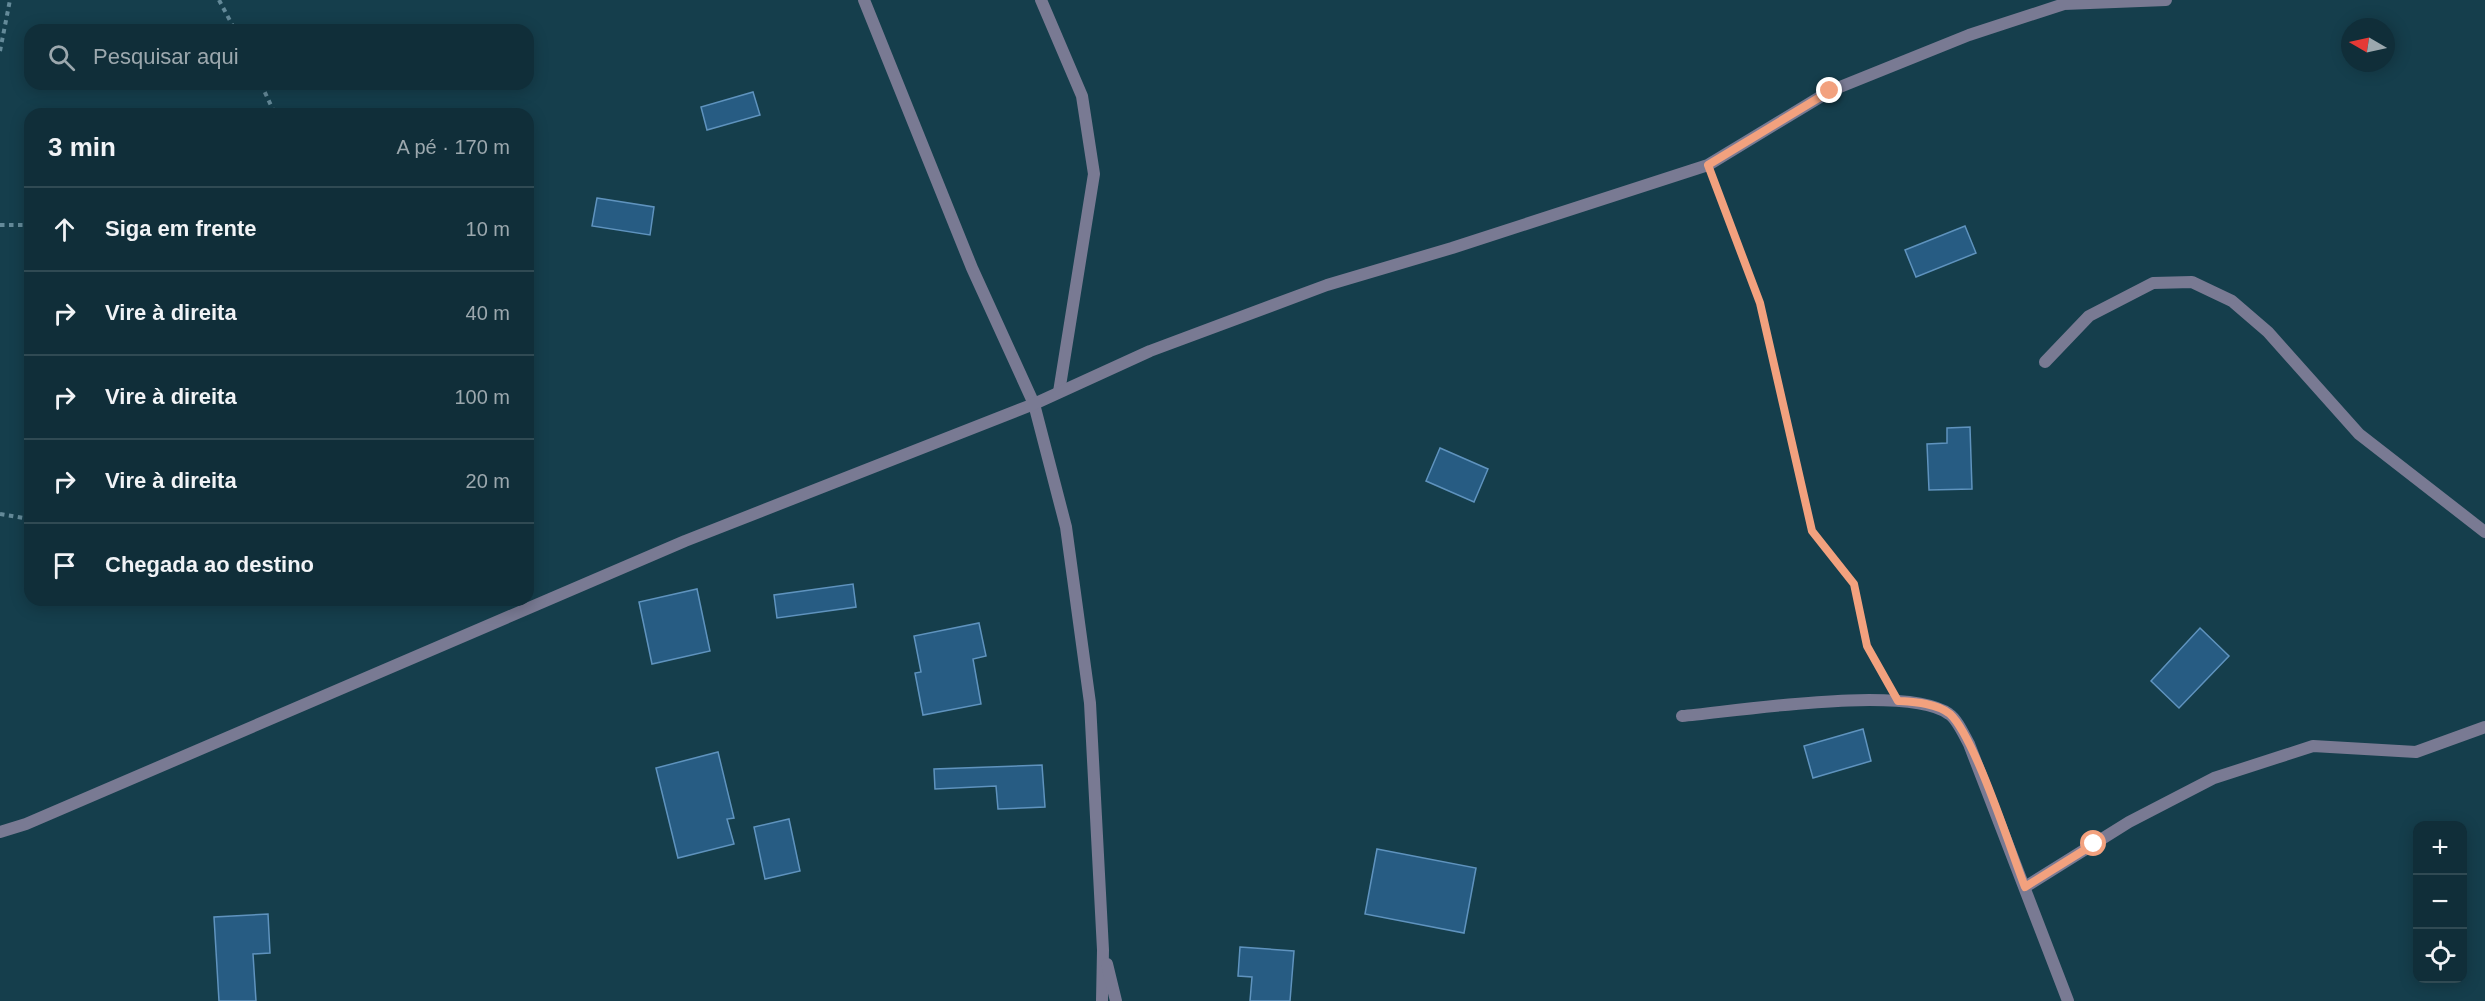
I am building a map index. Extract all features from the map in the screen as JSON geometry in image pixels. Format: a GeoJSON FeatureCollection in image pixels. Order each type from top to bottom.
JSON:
{"type":"FeatureCollection","features":[{"type":"Feature","properties":{"kind":"street"},"geometry":{"type":"LineString","coordinates":[[864,0],[972,268],[1034,404],[1066,527],[1090,703],[1103,950],[1102,1001]]}},
{"type":"Feature","properties":{"kind":"street"},"geometry":{"type":"LineString","coordinates":[[1041,0],[1082,96],[1094,174],[1059,392]]}},
{"type":"Feature","properties":{"kind":"street"},"geometry":{"type":"LineString","coordinates":[[534,606],[685,541],[1034,404],[1150,351],[1327,285],[1452,248],[1708,165],[1830,91],[1969,35],[2064,4],[2166,0]]}},
{"type":"Feature","properties":{"kind":"street"},"geometry":{"type":"LineString","coordinates":[[2045,362],[2068,341],[2088,316],[2153,283],[2192,282],[2232,301],[2268,332],[2359,434],[2485,532]]}},
{"type":"Feature","properties":{"kind":"street"},"geometry":{"type":"LineString","coordinates":[[0,832],[37,819],[533,606]]}},
{"type":"Feature","properties":{"kind":"street"},"geometry":{"type":"LineString","coordinates":[[1683,716],[1872,698],[1924,703],[1950,714],[1970,744],[2068,1001]]}},
{"type":"Feature","properties":{"kind":"street"},"geometry":{"type":"LineString","coordinates":[[2025,887],[2129,822],[2214,778],[2313,746],[2416,753],[2485,727]]}},
{"type":"Feature","properties":{"kind":"street"},"geometry":{"type":"LineString","coordinates":[[1103,950],[1116,1001]]}},
{"type":"Feature","properties":{"kind":"path"},"geometry":{"type":"LineString","coordinates":[[0,51],[10,0]]}},
{"type":"Feature","properties":{"kind":"path"},"geometry":{"type":"LineString","coordinates":[[219,0],[232,24]]}},
{"type":"Feature","properties":{"kind":"path"},"geometry":{"type":"LineString","coordinates":[[264,90],[272,108]]}},
{"type":"Feature","properties":{"kind":"path"},"geometry":{"type":"LineString","coordinates":[[1708,165],[1760,303],[1812,531],[1854,584],[1867,646],[1898,701]]}},
{"type":"Feature","properties":{"kind":"path"},"geometry":{"type":"LineString","coordinates":[[0,225],[24,225]]}},
{"type":"Feature","properties":{"kind":"path"},"geometry":{"type":"LineString","coordinates":[[0,514],[24,518]]}},
{"type":"Feature","properties":{"kind":"building"},"geometry":{"type":"Polygon","coordinates":[[[753,92],[760,115],[707,130],[701,107],[753,92]]]}},
{"type":"Feature","properties":{"kind":"building"},"geometry":{"type":"Polygon","coordinates":[[[597,198],[654,207],[650,235],[592,226],[597,198]]]}},
{"type":"Feature","properties":{"kind":"building"},"geometry":{"type":"Polygon","coordinates":[[[1965,226],[1976,253],[1916,277],[1905,250],[1965,226]]]}},
{"type":"Feature","properties":{"kind":"building"},"geometry":{"type":"Polygon","coordinates":[[[1970,427],[1972,489],[1929,490],[1927,444],[1947,443],[1947,428],[1970,427]]]}},
{"type":"Feature","properties":{"kind":"building"},"geometry":{"type":"Polygon","coordinates":[[[1440,448],[1488,469],[1474,502],[1426,481],[1440,448]]]}},
{"type":"Feature","properties":{"kind":"building"},"geometry":{"type":"Polygon","coordinates":[[[853,584],[856,607],[777,618],[774,595],[853,584]]]}},
{"type":"Feature","properties":{"kind":"building"},"geometry":{"type":"Polygon","coordinates":[[[697,589],[710,651],[652,664],[639,602],[697,589]]]}},
{"type":"Feature","properties":{"kind":"building"},"geometry":{"type":"Polygon","coordinates":[[[979,623],[986,656],[973,659],[981,704],[923,715],[915,673],[921,672],[914,636],[979,623]]]}},
{"type":"Feature","properties":{"kind":"building"},"geometry":{"type":"Polygon","coordinates":[[[2200,628],[2229,656],[2179,708],[2151,681],[2200,628]]]}},
{"type":"Feature","properties":{"kind":"building"},"geometry":{"type":"Polygon","coordinates":[[[1863,729],[1871,761],[1813,778],[1804,746],[1863,729]]]}},
{"type":"Feature","properties":{"kind":"building"},"geometry":{"type":"Polygon","coordinates":[[[718,752],[734,818],[727,819],[734,844],[678,858],[656,768],[718,752]]]}},
{"type":"Feature","properties":{"kind":"building"},"geometry":{"type":"Polygon","coordinates":[[[1042,765],[1045,807],[998,809],[996,786],[935,789],[934,769],[1042,765]]]}},
{"type":"Feature","properties":{"kind":"building"},"geometry":{"type":"Polygon","coordinates":[[[789,819],[800,871],[765,879],[754,827],[789,819]]]}},
{"type":"Feature","properties":{"kind":"building"},"geometry":{"type":"Polygon","coordinates":[[[1377,849],[1476,868],[1464,933],[1365,914],[1377,849]]]}},
{"type":"Feature","properties":{"kind":"building"},"geometry":{"type":"Polygon","coordinates":[[[268,914],[270,953],[253,954],[256,1001],[219,1001],[214,917],[268,914]]]}},
{"type":"Feature","properties":{"kind":"building"},"geometry":{"type":"Polygon","coordinates":[[[1240,947],[1294,951],[1290,1001],[1250,1001],[1252,977],[1238,976],[1240,947]]]}},
{"type":"Feature","properties":{"kind":"route"},"geometry":{"type":"LineString","coordinates":[[1830,91],[1708,165],[1760,303],[1779,396],[1812,531],[1854,584],[1867,646],[1898,701],[1924,703],[1950,714],[1970,744],[2025,887],[2094,844]]}}]}
